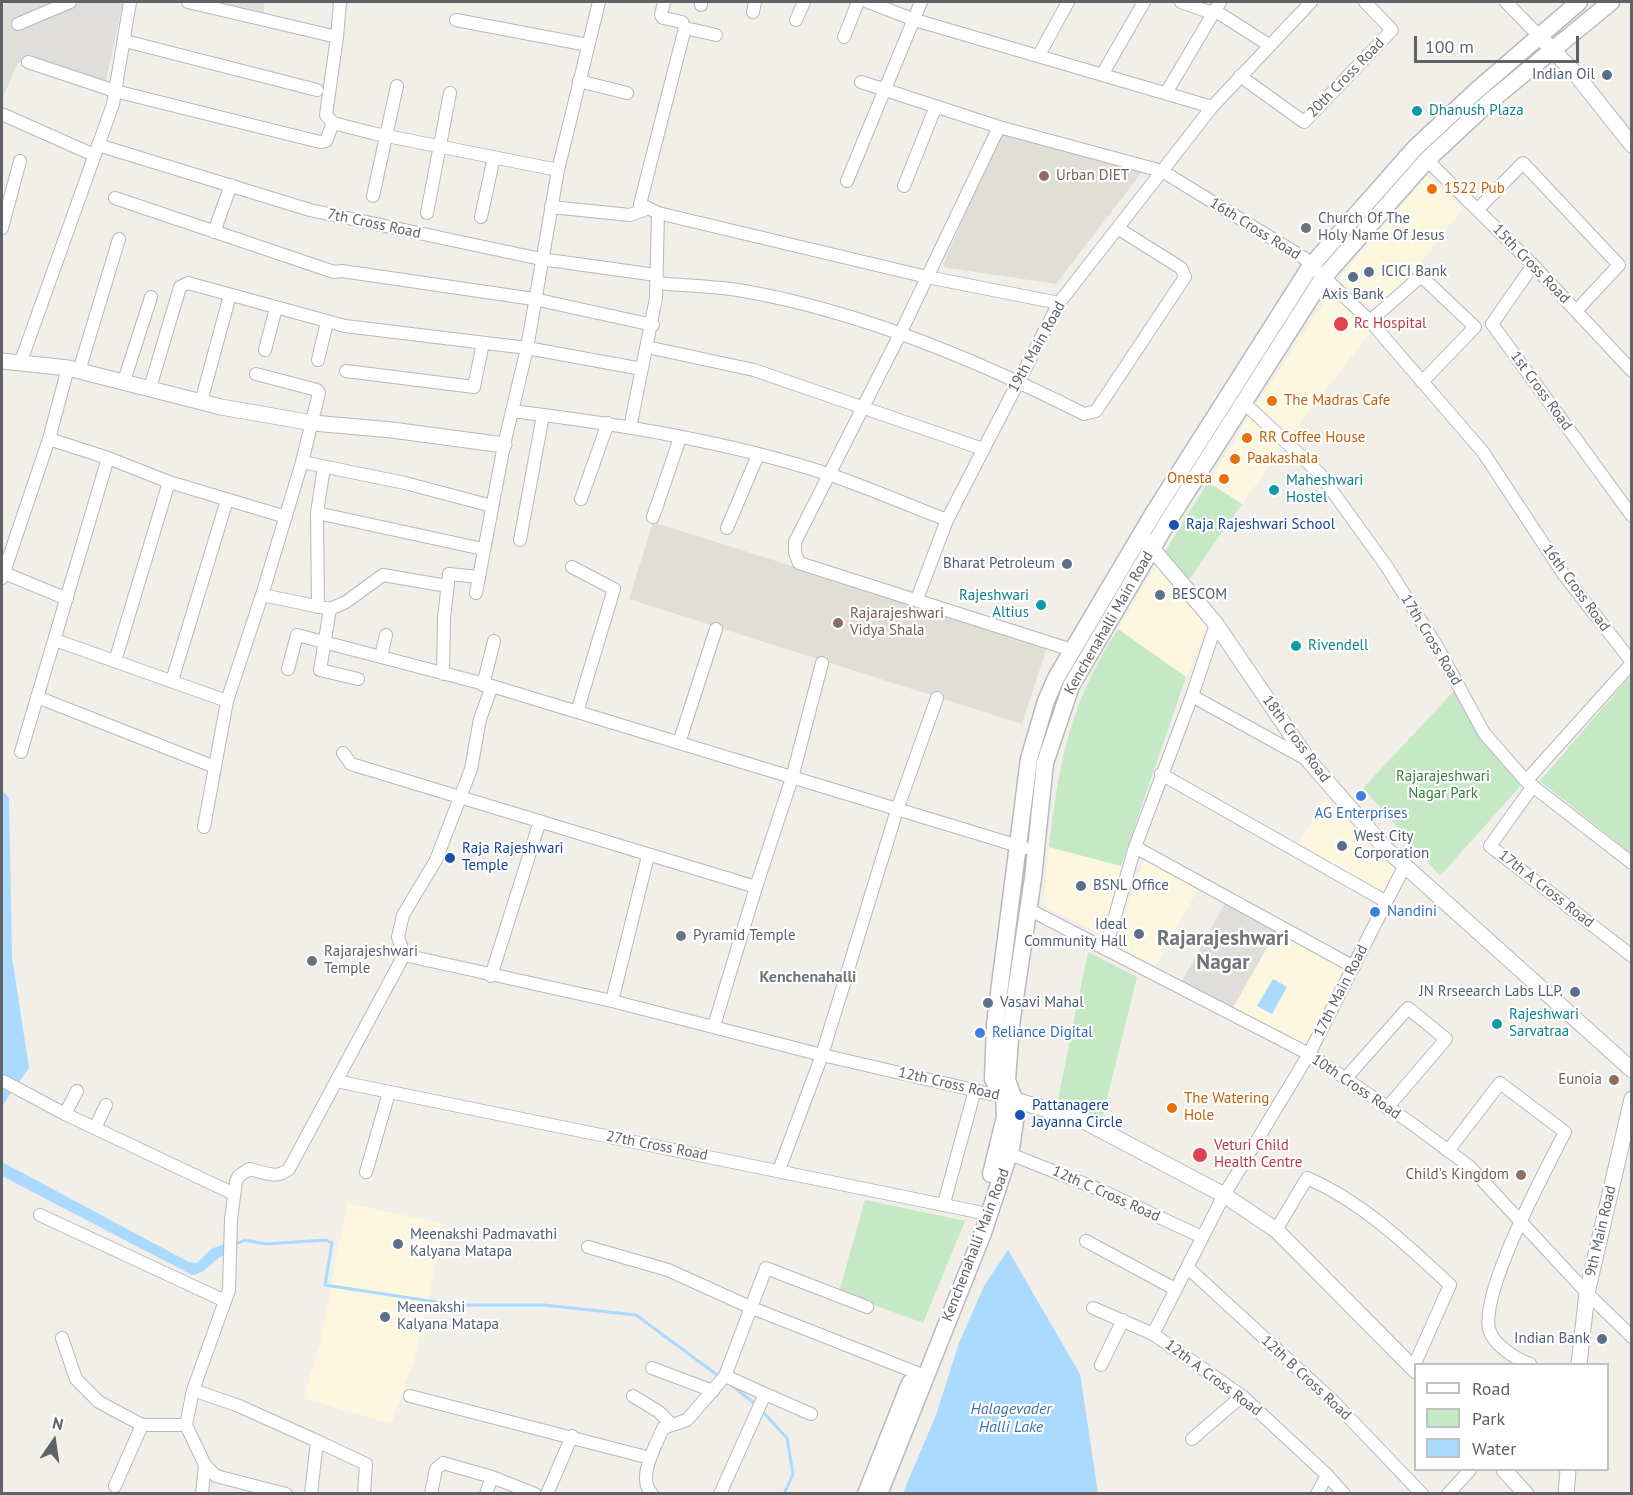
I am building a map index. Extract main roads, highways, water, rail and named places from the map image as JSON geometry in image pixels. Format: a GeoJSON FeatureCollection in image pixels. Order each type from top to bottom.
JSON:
{"type":"FeatureCollection","features":[{"type":"Feature","properties":{"kind":"main road","name":"Kenchenahalli Main Road"},"geometry":{"type":"LineString","coordinates":[[1009,1098],[993,1079],[995,1024],[1045,763],[1062,706],[1071,686],[1152,548],[1243,402],[1317,273],[1427,160],[1488,103],[1546,43],[1579,2]]}},
{"type":"Feature","properties":{"kind":"main road","name":"Kenchenahalli Main Road"},"geometry":{"type":"LineString","coordinates":[[866,1494],[983,1233],[1010,1154],[1017,1118],[1009,1098],[1007,1080],[1011,1025],[1028,909],[1029,759],[1046,701],[1072,650],[1140,535],[1317,273],[1415,148],[1476,91],[1611,2]]}},
{"type":"Feature","properties":{"kind":"main road","name":"Kenchenahalli Main Road"},"geometry":{"type":"LineString","coordinates":[[879,1494],[1000,1145],[1009,1098]]}},
{"type":"Feature","properties":{"kind":"water"},"geometry":{"type":"Polygon","coordinates":[[[2,790],[9,798],[12,957],[29,1068],[2,1106],[2,790]]]}},
{"type":"Feature","properties":{"kind":"water"},"geometry":{"type":"Polygon","coordinates":[[[1273,979],[1287,987],[1272,1014],[1257,1006],[1273,979]]]}},
{"type":"Feature","properties":{"kind":"water"},"geometry":{"type":"Polygon","coordinates":[[[2,1162],[189,1262],[197,1263],[211,1249],[224,1244],[227,1254],[202,1272],[192,1275],[2,1176],[2,1162]]]}},
{"type":"Feature","properties":{"kind":"water","name":"Halagevader Halli Lake"},"geometry":{"type":"Polygon","coordinates":[[[1008,1250],[1080,1374],[1098,1493],[903,1493],[936,1415],[959,1343],[984,1286],[1008,1250]]]}},
{"type":"Feature","properties":{"kind":"waterway"},"geometry":{"type":"LineString","coordinates":[[234,1245],[245,1240],[266,1244],[326,1240],[332,1243],[325,1285],[456,1305],[544,1305],[636,1315],[720,1377]]}},
{"type":"Feature","properties":{"kind":"waterway"},"geometry":{"type":"LineString","coordinates":[[730,1384],[755,1404]]}},
{"type":"Feature","properties":{"kind":"waterway"},"geometry":{"type":"LineString","coordinates":[[762,1411],[787,1438],[793,1474],[784,1494]]}},
{"type":"Feature","properties":{"kind":"place","name":"Indian Oil"},"geometry":{"type":"Point","coordinates":[1607,75]}},
{"type":"Feature","properties":{"kind":"place","name":"Dhanush Plaza"},"geometry":{"type":"Point","coordinates":[1417,111]}},
{"type":"Feature","properties":{"kind":"place","name":"Urban DIET"},"geometry":{"type":"Point","coordinates":[1044,176]}},
{"type":"Feature","properties":{"kind":"place","name":"1522 Pub"},"geometry":{"type":"Point","coordinates":[1432,189]}},
{"type":"Feature","properties":{"kind":"place","name":"Church Of The Holy Name Of Jesus"},"geometry":{"type":"Point","coordinates":[1306,228]}},
{"type":"Feature","properties":{"kind":"place","name":"ICICI Bank"},"geometry":{"type":"Point","coordinates":[1369,272]}},
{"type":"Feature","properties":{"kind":"place","name":"Axis Bank"},"geometry":{"type":"Point","coordinates":[1353,277]}},
{"type":"Feature","properties":{"kind":"place","name":"Rc Hospital"},"geometry":{"type":"Point","coordinates":[1341,324]}},
{"type":"Feature","properties":{"kind":"place","name":"The Madras Cafe"},"geometry":{"type":"Point","coordinates":[1272,401]}},
{"type":"Feature","properties":{"kind":"place","name":"RR Coffee House"},"geometry":{"type":"Point","coordinates":[1247,438]}},
{"type":"Feature","properties":{"kind":"place","name":"Paakashala"},"geometry":{"type":"Point","coordinates":[1235,459]}},
{"type":"Feature","properties":{"kind":"place","name":"Onesta"},"geometry":{"type":"Point","coordinates":[1224,479]}},
{"type":"Feature","properties":{"kind":"place","name":"Maheshwari Hostel"},"geometry":{"type":"Point","coordinates":[1274,490]}},
{"type":"Feature","properties":{"kind":"place","name":"Raja Rajeshwari School"},"geometry":{"type":"Point","coordinates":[1174,525]}},
{"type":"Feature","properties":{"kind":"place","name":"Bharat Petroleum"},"geometry":{"type":"Point","coordinates":[1067,564]}},
{"type":"Feature","properties":{"kind":"place","name":"BESCOM"},"geometry":{"type":"Point","coordinates":[1160,595]}},
{"type":"Feature","properties":{"kind":"place","name":"Rajeshwari Altius"},"geometry":{"type":"Point","coordinates":[1041,605]}},
{"type":"Feature","properties":{"kind":"place","name":"Rajarajeshwari Vidya Shala"},"geometry":{"type":"Point","coordinates":[838,623]}},
{"type":"Feature","properties":{"kind":"place","name":"Rivendell"},"geometry":{"type":"Point","coordinates":[1296,646]}},
{"type":"Feature","properties":{"kind":"place","name":"AG Enterprises"},"geometry":{"type":"Point","coordinates":[1361,796]}},
{"type":"Feature","properties":{"kind":"place","name":"West City Corporation"},"geometry":{"type":"Point","coordinates":[1342,846]}},
{"type":"Feature","properties":{"kind":"place","name":"Raja Rajeshwari Temple"},"geometry":{"type":"Point","coordinates":[450,858]}},
{"type":"Feature","properties":{"kind":"place","name":"BSNL Office"},"geometry":{"type":"Point","coordinates":[1081,886]}},
{"type":"Feature","properties":{"kind":"place","name":"Nandini"},"geometry":{"type":"Point","coordinates":[1375,912]}},
{"type":"Feature","properties":{"kind":"place","name":"Ideal Community Hall"},"geometry":{"type":"Point","coordinates":[1139,934]}},
{"type":"Feature","properties":{"kind":"place","name":"Pyramid Temple"},"geometry":{"type":"Point","coordinates":[681,936]}},
{"type":"Feature","properties":{"kind":"place","name":"Rajarajeshwari Temple"},"geometry":{"type":"Point","coordinates":[312,961]}},
{"type":"Feature","properties":{"kind":"place","name":"JN Rrseearch Labs LLP."},"geometry":{"type":"Point","coordinates":[1575,992]}},
{"type":"Feature","properties":{"kind":"place","name":"Vasavi Mahal"},"geometry":{"type":"Point","coordinates":[988,1003]}},
{"type":"Feature","properties":{"kind":"place","name":"Rajeshwari Sarvatraa"},"geometry":{"type":"Point","coordinates":[1497,1024]}},
{"type":"Feature","properties":{"kind":"place","name":"Reliance Digital"},"geometry":{"type":"Point","coordinates":[980,1033]}},
{"type":"Feature","properties":{"kind":"place","name":"Eunoia"},"geometry":{"type":"Point","coordinates":[1614,1080]}},
{"type":"Feature","properties":{"kind":"place","name":"The Watering Hole"},"geometry":{"type":"Point","coordinates":[1172,1108]}},
{"type":"Feature","properties":{"kind":"place","name":"Pattanagere Jayanna Circle"},"geometry":{"type":"Point","coordinates":[1020,1115]}},
{"type":"Feature","properties":{"kind":"place","name":"Veturi Child Health Centre"},"geometry":{"type":"Point","coordinates":[1200,1155]}},
{"type":"Feature","properties":{"kind":"place","name":"Child's Kingdom"},"geometry":{"type":"Point","coordinates":[1521,1175]}},
{"type":"Feature","properties":{"kind":"place","name":"Meenakshi Padmavathi Kalyana Matapa"},"geometry":{"type":"Point","coordinates":[398,1244]}},
{"type":"Feature","properties":{"kind":"place","name":"Meenakshi Kalyana Matapa"},"geometry":{"type":"Point","coordinates":[385,1317]}},
{"type":"Feature","properties":{"kind":"place","name":"Indian Bank"},"geometry":{"type":"Point","coordinates":[1602,1339]}},
{"type":"Feature","properties":{"kind":"district","name":"Rajarajeshwari Nagar"},"geometry":{"type":"Point","coordinates":[1223,951]}},
{"type":"Feature","properties":{"kind":"district","name":"Kenchenahalli"},"geometry":{"type":"Point","coordinates":[808,977]}},
{"type":"Feature","properties":{"kind":"park label","name":"Rajarajeshwari Nagar Park"},"geometry":{"type":"Point","coordinates":[1443,786]}}]}
